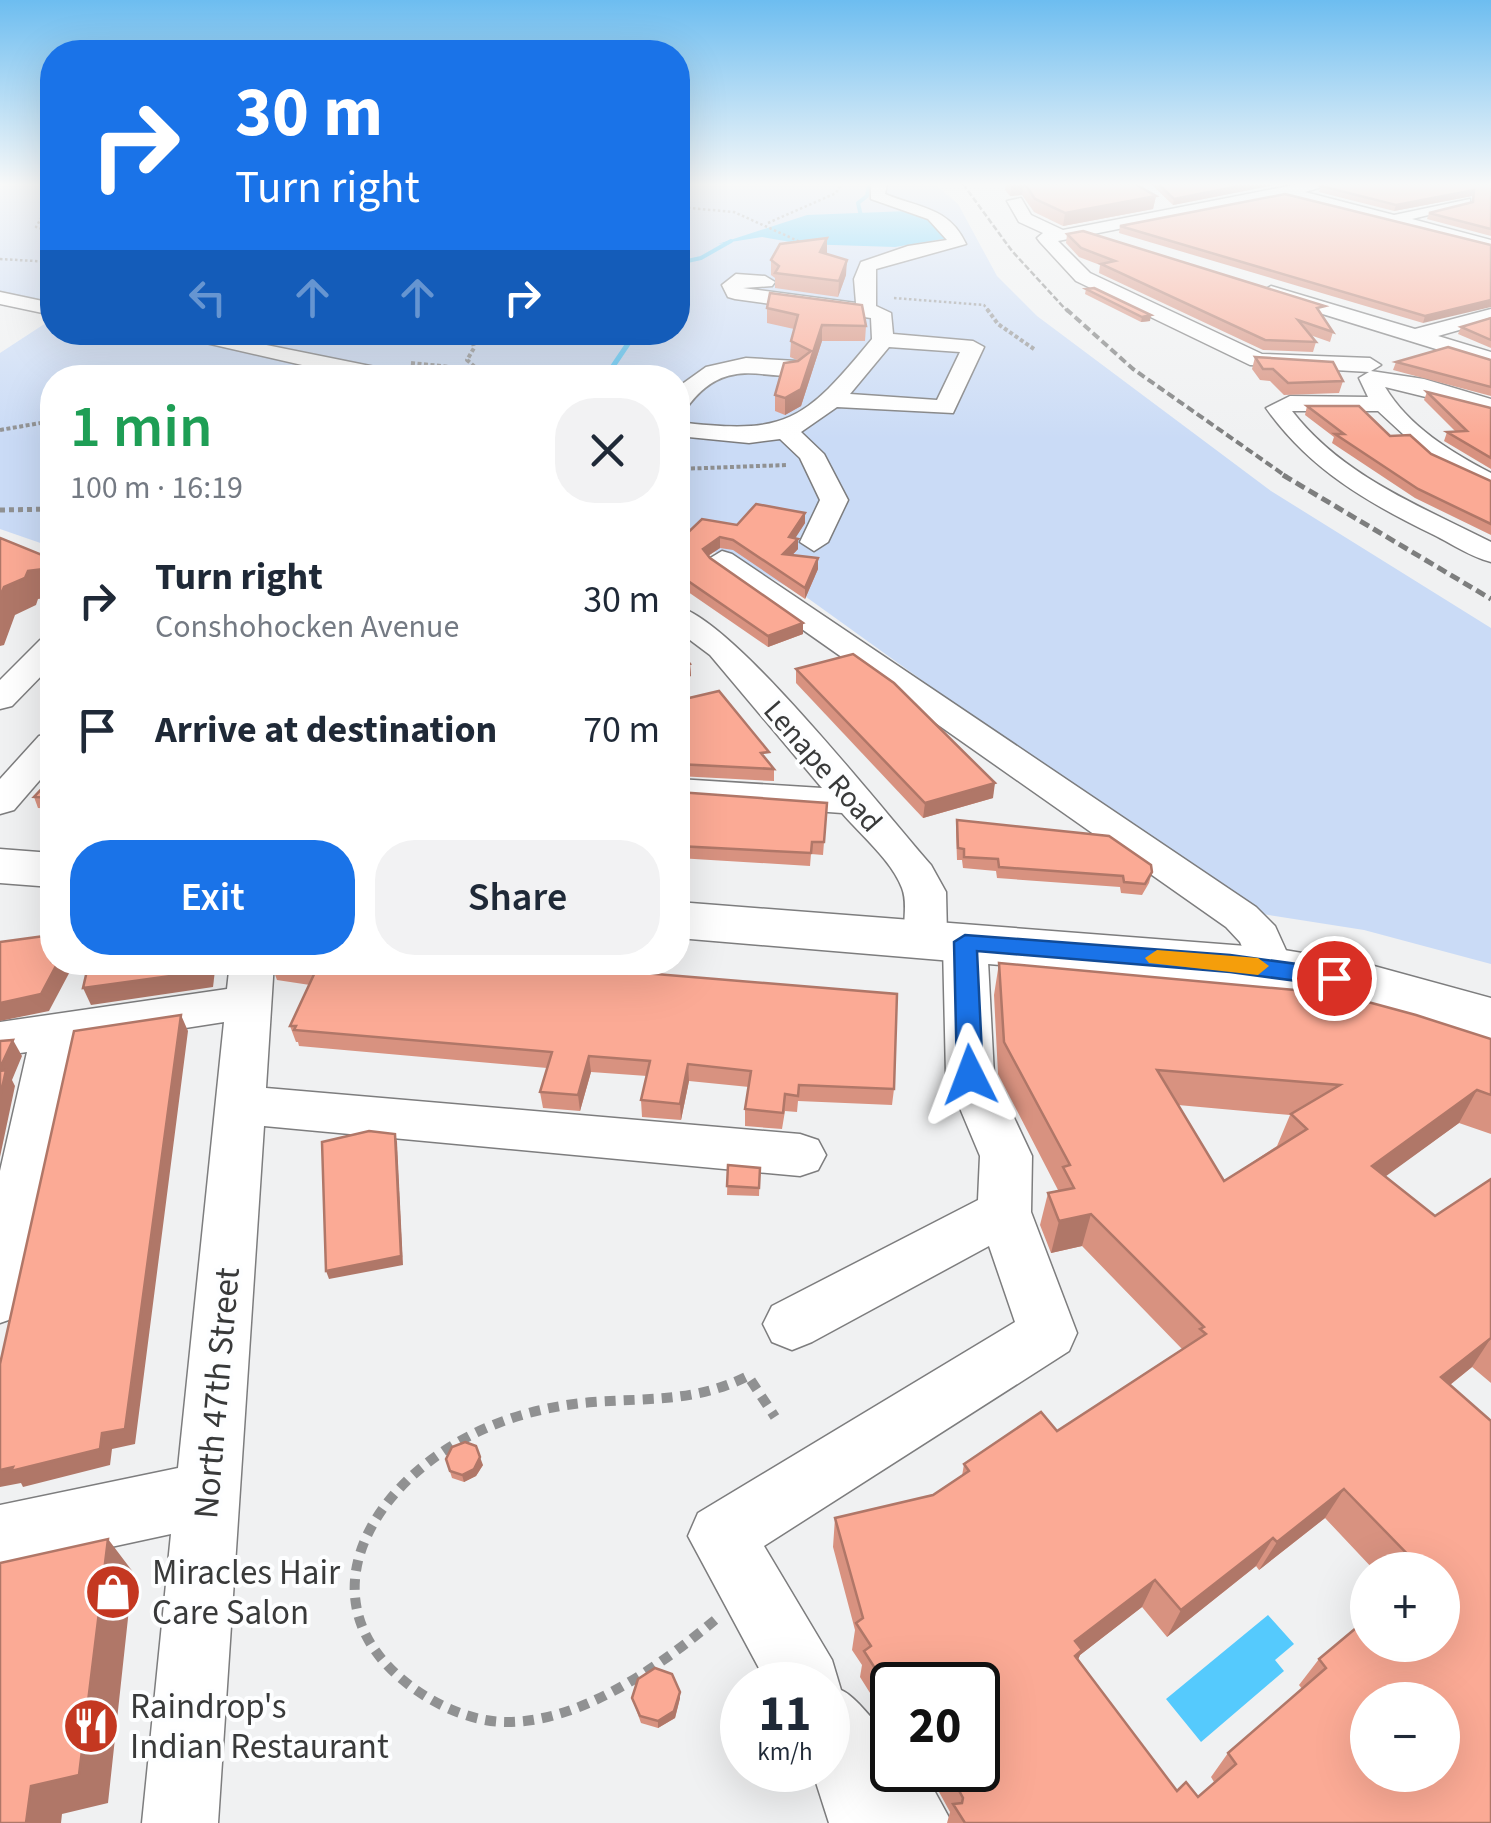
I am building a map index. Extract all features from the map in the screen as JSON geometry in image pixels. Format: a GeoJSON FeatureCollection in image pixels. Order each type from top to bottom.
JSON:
{"type":"FeatureCollection","features":[{"type":"Feature","properties":{"kind":"main road"},"geometry":{"type":"LineString","coordinates":[[0,866],[40,869]]}},
{"type":"Feature","properties":{"kind":"main road"},"geometry":{"type":"LineString","coordinates":[[690,921],[1272,968],[1364,983],[1491,1020]]}},
{"type":"Feature","properties":{"kind":"street"},"geometry":{"type":"LineString","coordinates":[[690,431],[727,436],[784,430],[810,422],[836,400],[884,340],[881,313],[856,290],[769,287],[856,290],[877,269]]}},
{"type":"Feature","properties":{"kind":"street"},"geometry":{"type":"LineString","coordinates":[[1077,269],[1083,277],[1258,360],[1371,366],[1491,406]]}},
{"type":"Feature","properties":{"kind":"street"},"geometry":{"type":"LineString","coordinates":[[1246,284],[1491,359]]}},
{"type":"Feature","properties":{"kind":"street"},"geometry":{"type":"LineString","coordinates":[[0,298],[40,306]]}},
{"type":"Feature","properties":{"kind":"street"},"geometry":{"type":"LineString","coordinates":[[1344,315],[1366,331],[1371,366],[1384,404],[1416,436],[1491,483]]}},
{"type":"Feature","properties":{"kind":"street"},"geometry":{"type":"LineString","coordinates":[[1371,366],[1416,336],[1491,315]]}},
{"type":"Feature","properties":{"kind":"street"},"geometry":{"type":"LineString","coordinates":[[836,400],[945,408],[972,347],[917,359],[884,340]]}},
{"type":"Feature","properties":{"kind":"street"},"geometry":{"type":"LineString","coordinates":[[232,345],[331,365]]}},
{"type":"Feature","properties":{"kind":"street"},"geometry":{"type":"LineString","coordinates":[[888,404],[917,359]]}},
{"type":"Feature","properties":{"kind":"street"},"geometry":{"type":"LineString","coordinates":[[690,384],[714,371],[759,362],[796,368]]}},
{"type":"Feature","properties":{"kind":"street"},"geometry":{"type":"LineString","coordinates":[[1384,404],[1290,403],[1278,408],[1313,447],[1357,480],[1491,554]]}},
{"type":"Feature","properties":{"kind":"street"},"geometry":{"type":"LineString","coordinates":[[784,430],[802,444],[817,464],[834,500],[814,542]]}},
{"type":"Feature","properties":{"kind":"street"},"geometry":{"type":"LineString","coordinates":[[722,560],[1241,917],[1260,936],[1272,968]]}},
{"type":"Feature","properties":{"kind":"street","name":"Lenape Road"},"geometry":{"type":"LineString","coordinates":[[690,625],[722,648],[921,883],[945,941],[970,1075],[1006,1156],[1004,1212]]}},
{"type":"Feature","properties":{"kind":"street"},"geometry":{"type":"LineString","coordinates":[[0,699],[40,659]]}},
{"type":"Feature","properties":{"kind":"street"},"geometry":{"type":"LineString","coordinates":[[0,802],[40,759]]}},
{"type":"Feature","properties":{"kind":"street"},"geometry":{"type":"LineString","coordinates":[[690,791],[854,802]]}},
{"type":"Feature","properties":{"kind":"street"},"geometry":{"type":"LineString","coordinates":[[0,1039],[55,1031],[251,982]]}},
{"type":"Feature","properties":{"kind":"street","name":"North 47th Street"},"geometry":{"type":"LineString","coordinates":[[180,1823],[251,982]]}},
{"type":"Feature","properties":{"kind":"street"},"geometry":{"type":"LineString","coordinates":[[0,1298],[55,1031]]}},
{"type":"Feature","properties":{"kind":"street"},"geometry":{"type":"LineString","coordinates":[[240,1106],[800,1155]]}},
{"type":"Feature","properties":{"kind":"street"},"geometry":{"type":"LineString","coordinates":[[792,1324],[1004,1212],[1048,1333],[722,1536],[794,1662]]}},
{"type":"Feature","properties":{"kind":"street"},"geometry":{"type":"LineString","coordinates":[[0,1538],[208,1494]]}},
{"type":"Feature","properties":{"kind":"street"},"geometry":{"type":"LineString","coordinates":[[850,1744],[894,1792],[914,1823]]}},
{"type":"Feature","properties":{"kind":"street"},"geometry":{"type":"LineString","coordinates":[[850,1780],[867,1823]]}},
{"type":"Feature","properties":{"kind":"path"},"geometry":{"type":"LineString","coordinates":[[832,269],[856,290],[984,305],[998,324],[1034,349]]}},
{"type":"Feature","properties":{"kind":"path"},"geometry":{"type":"LineString","coordinates":[[384,365],[438,365]]}},
{"type":"Feature","properties":{"kind":"path"},"geometry":{"type":"LineString","coordinates":[[0,430],[40,423]]}},
{"type":"Feature","properties":{"kind":"path"},"geometry":{"type":"LineString","coordinates":[[690,469],[817,464]]}},
{"type":"Feature","properties":{"kind":"path"},"geometry":{"type":"LineString","coordinates":[[0,510],[40,508]]}},
{"type":"Feature","properties":{"kind":"path"},"geometry":{"type":"LineString","coordinates":[[754,1593],[700,1634],[578,1708],[509,1722],[456,1714],[408,1686],[354,1614],[352,1582],[364,1541],[408,1480],[454,1444],[509,1418],[582,1403],[702,1399],[748,1376],[775,1416]]}},
{"type":"Feature","properties":{"kind":"shaded area"},"geometry":{"type":"Polygon","coordinates":[[[0,269],[40,269],[40,312],[0,304],[0,269]]]}},
{"type":"Feature","properties":{"kind":"shaded area"},"geometry":{"type":"Polygon","coordinates":[[[690,269],[993,269],[1037,316],[1271,491],[1491,628],[1491,964],[1364,930],[1243,911],[802,594],[726,555],[690,546],[690,365],[40,365],[40,543],[0,529],[0,353],[40,327],[40,345],[690,345],[690,269]]]}},
{"type":"Feature","properties":{"kind":"water"},"geometry":{"type":"Polygon","coordinates":[[[1268,1615],[1294,1644],[1275,1660],[1284,1671],[1201,1742],[1166,1699],[1268,1615]]]}},
{"type":"Feature","properties":{"kind":"building"},"geometry":{"type":"Polygon","coordinates":[[[777,269],[844,269],[839,281],[775,273],[777,269]]]}},
{"type":"Feature","properties":{"kind":"building"},"geometry":{"type":"Polygon","coordinates":[[[1112,269],[1206,269],[1325,306],[1317,308],[1333,332],[1298,320],[1316,342],[1265,340],[1112,269]]]}},
{"type":"Feature","properties":{"kind":"building"},"geometry":{"type":"Polygon","coordinates":[[[1266,269],[1491,269],[1491,300],[1425,316],[1266,269]]]}},
{"type":"Feature","properties":{"kind":"building"},"geometry":{"type":"Polygon","coordinates":[[[1094,288],[1151,315],[1142,317],[1086,289],[1094,288]]]}},
{"type":"Feature","properties":{"kind":"building"},"geometry":{"type":"Polygon","coordinates":[[[770,293],[862,305],[866,326],[822,325],[801,389],[785,398],[775,395],[784,363],[798,361],[811,351],[791,341],[798,315],[767,308],[770,293]]]}},
{"type":"Feature","properties":{"kind":"building"},"geometry":{"type":"Polygon","coordinates":[[[1491,318],[1491,340],[1461,327],[1491,318]]]}},
{"type":"Feature","properties":{"kind":"building"},"geometry":{"type":"Polygon","coordinates":[[[1448,347],[1491,360],[1491,387],[1396,362],[1448,347]]]}},
{"type":"Feature","properties":{"kind":"building"},"geometry":{"type":"Polygon","coordinates":[[[1255,357],[1333,362],[1343,381],[1288,383],[1273,369],[1263,369],[1255,357]]]}},
{"type":"Feature","properties":{"kind":"building"},"geometry":{"type":"Polygon","coordinates":[[[1427,392],[1491,408],[1491,458],[1447,432],[1467,431],[1427,392]]]}},
{"type":"Feature","properties":{"kind":"building"},"geometry":{"type":"Polygon","coordinates":[[[1307,406],[1359,406],[1390,436],[1410,435],[1431,454],[1491,481],[1491,524],[1418,489],[1335,434],[1344,434],[1307,406]]]}},
{"type":"Feature","properties":{"kind":"building"},"geometry":{"type":"Polygon","coordinates":[[[756,504],[805,513],[789,537],[798,539],[783,554],[818,558],[805,588],[733,540],[720,537],[703,549],[710,558],[803,623],[768,636],[690,582],[690,530],[702,519],[737,525],[756,504]]]}},
{"type":"Feature","properties":{"kind":"building"},"geometry":{"type":"Polygon","coordinates":[[[0,538],[40,554],[40,570],[28,571],[25,578],[4,587],[0,597],[0,538]]]}},
{"type":"Feature","properties":{"kind":"building"},"geometry":{"type":"Polygon","coordinates":[[[853,654],[894,683],[995,783],[925,803],[796,669],[853,654]]]}},
{"type":"Feature","properties":{"kind":"building"},"geometry":{"type":"Polygon","coordinates":[[[719,691],[769,752],[761,753],[774,769],[690,765],[690,698],[719,691]]]}},
{"type":"Feature","properties":{"kind":"building"},"geometry":{"type":"Polygon","coordinates":[[[690,793],[827,803],[824,842],[812,842],[811,853],[690,847],[690,793]]]}},
{"type":"Feature","properties":{"kind":"building"},"geometry":{"type":"Polygon","coordinates":[[[957,820],[1109,836],[1151,865],[1152,872],[1145,884],[1124,882],[1123,876],[999,867],[998,859],[964,857],[964,849],[958,848],[957,820]]]}},
{"type":"Feature","properties":{"kind":"building"},"geometry":{"type":"Polygon","coordinates":[[[40,937],[40,975],[51,975],[41,994],[0,1003],[0,942],[40,937]]]}},
{"type":"Feature","properties":{"kind":"building"},"geometry":{"type":"Polygon","coordinates":[[[999,963],[1317,992],[1319,996],[1357,999],[1491,1039],[1491,1095],[1477,1090],[1372,1166],[1435,1216],[1491,1179],[1491,1338],[1441,1377],[1491,1421],[1491,1823],[965,1823],[953,1804],[962,1803],[960,1792],[1000,1792],[1000,1662],[871,1662],[864,1651],[871,1646],[856,1623],[863,1618],[835,1518],[933,1495],[969,1471],[964,1464],[1041,1412],[1057,1431],[1206,1334],[1200,1329],[1204,1327],[1091,1214],[1059,1221],[1048,1193],[1074,1188],[1063,1167],[1070,1165],[1004,1042],[999,963]],[[1157,1070],[1224,1181],[1307,1129],[1291,1114],[1340,1085],[1157,1070]],[[1344,1489],[1181,1610],[1155,1580],[1075,1641],[1082,1650],[1075,1656],[1177,1791],[1186,1782],[1198,1797],[1236,1764],[1228,1753],[1326,1668],[1319,1659],[1350,1633],[1350,1662],[1460,1662],[1460,1552],[1405,1552],[1344,1489]]]}},
{"type":"Feature","properties":{"kind":"building"},"geometry":{"type":"Polygon","coordinates":[[[86,975],[178,975],[83,988],[86,975]]]}},
{"type":"Feature","properties":{"kind":"building"},"geometry":{"type":"Polygon","coordinates":[[[314,975],[668,975],[897,994],[894,1089],[799,1085],[798,1096],[785,1094],[783,1113],[745,1109],[751,1071],[688,1064],[680,1104],[641,1100],[650,1061],[589,1056],[578,1095],[540,1092],[552,1052],[294,1030],[296,1026],[290,1026],[314,975]]]}},
{"type":"Feature","properties":{"kind":"building"},"geometry":{"type":"Polygon","coordinates":[[[181,1015],[125,1429],[102,1433],[100,1449],[11,1471],[13,1467],[0,1470],[0,1364],[74,1031],[181,1015]]]}},
{"type":"Feature","properties":{"kind":"building"},"geometry":{"type":"Polygon","coordinates":[[[13,1040],[0,1068],[0,1041],[13,1040]]]}},
{"type":"Feature","properties":{"kind":"building"},"geometry":{"type":"Polygon","coordinates":[[[6,1070],[0,1097],[0,1071],[6,1070]]]}},
{"type":"Feature","properties":{"kind":"building"},"geometry":{"type":"Polygon","coordinates":[[[369,1131],[395,1134],[401,1256],[326,1271],[322,1142],[369,1131]]]}},
{"type":"Feature","properties":{"kind":"building"},"geometry":{"type":"Polygon","coordinates":[[[728,1165],[760,1168],[759,1188],[727,1186],[728,1165]]]}},
{"type":"Feature","properties":{"kind":"building"},"geometry":{"type":"Polygon","coordinates":[[[465,1442],[476,1446],[480,1457],[474,1469],[462,1475],[450,1471],[446,1459],[452,1447],[465,1442]]]}},
{"type":"Feature","properties":{"kind":"building"},"geometry":{"type":"Polygon","coordinates":[[[108,1539],[79,1775],[31,1786],[26,1823],[0,1823],[0,1563],[108,1539]]]}},
{"type":"Feature","properties":{"kind":"building"},"geometry":{"type":"Polygon","coordinates":[[[655,1668],[672,1674],[680,1692],[674,1711],[658,1721],[640,1716],[632,1698],[638,1679],[655,1668]]]}},
{"type":"Feature","properties":{"kind":"waterway"},"geometry":{"type":"LineString","coordinates":[[614,365],[627,345]]}},
{"type":"Feature","properties":{"kind":"railway"},"geometry":{"type":"LineString","coordinates":[[1029,269],[1068,312]]}},
{"type":"Feature","properties":{"kind":"railway"},"geometry":{"type":"LineString","coordinates":[[1066,309],[1133,369],[1287,477]]}},
{"type":"Feature","properties":{"kind":"railway"},"geometry":{"type":"LineString","coordinates":[[1283,475],[1491,599]]}},
{"type":"Feature","properties":{"kind":"slow traffic"},"geometry":{"type":"LineString","coordinates":[[1157,958],[1258,966]]}},
{"type":"Feature","properties":{"kind":"place","name":"Miracles Hair Care Salon"},"geometry":{"type":"Point","coordinates":[113,1592]}},
{"type":"Feature","properties":{"kind":"place","name":"Raindrop's Indian Restaurant"},"geometry":{"type":"Point","coordinates":[91,1726]}},
{"type":"Feature","properties":{"kind":"route"},"geometry":{"type":"LineString","coordinates":[[970,1075],[965,942],[1230,964],[1334,978]]}}]}
